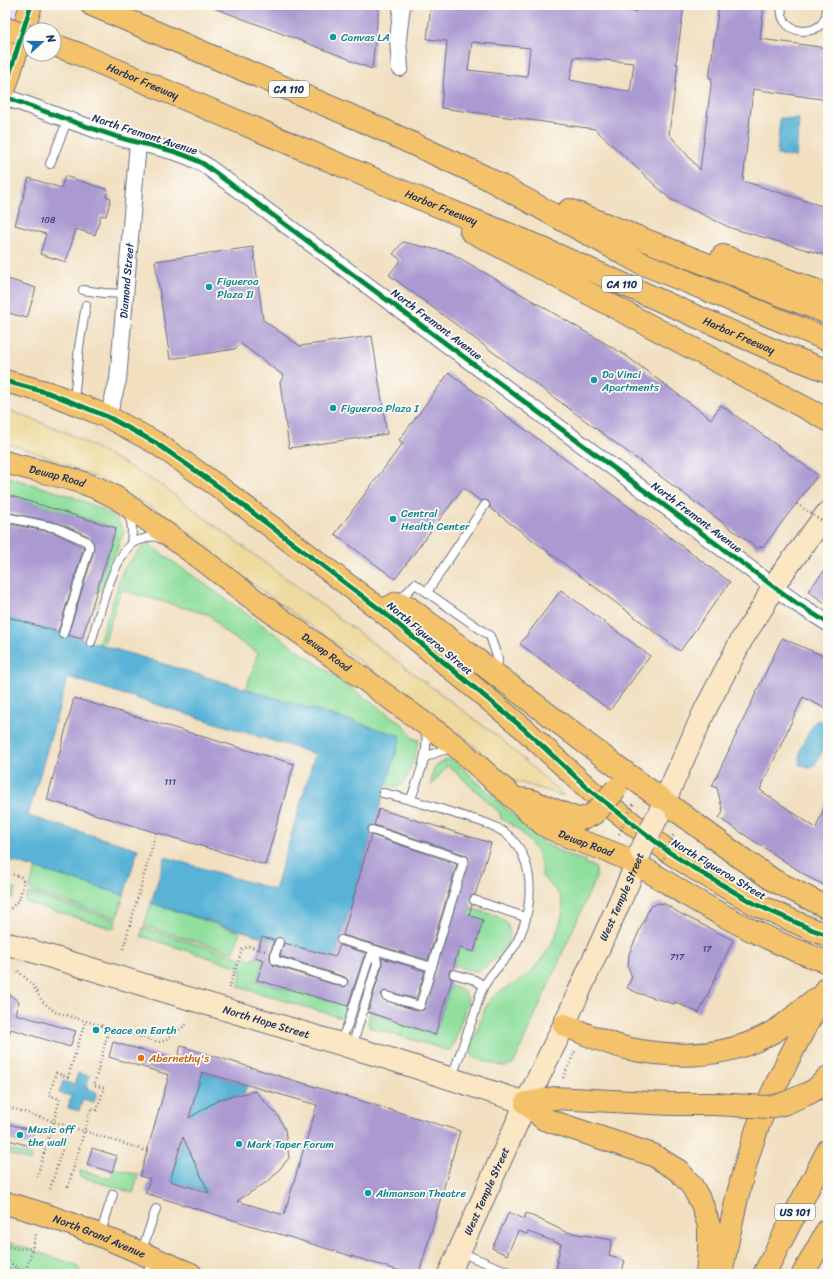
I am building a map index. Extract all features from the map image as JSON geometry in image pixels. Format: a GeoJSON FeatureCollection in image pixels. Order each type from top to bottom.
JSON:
{"type":"FeatureCollection","features":[{"type":"Feature","properties":{"kind":"main road"},"geometry":{"type":"LineString","coordinates":[[5,88],[30,5]]}},
{"type":"Feature","properties":{"kind":"main road","name":"CA 110"},"geometry":{"type":"LineString","coordinates":[[92,5],[362,121],[485,177],[639,262],[828,340]]}},
{"type":"Feature","properties":{"kind":"main road"},"geometry":{"type":"LineString","coordinates":[[5,28],[22,34]]}},
{"type":"Feature","properties":{"kind":"main road","name":"Harbor Freeway"},"geometry":{"type":"LineString","coordinates":[[62,48],[416,197],[523,240],[691,314],[828,371]]}},
{"type":"Feature","properties":{"kind":"main road"},"geometry":{"type":"LineString","coordinates":[[485,177],[726,256],[828,295]]}},
{"type":"Feature","properties":{"kind":"main road"},"geometry":{"type":"LineString","coordinates":[[485,177],[828,313]]}},
{"type":"Feature","properties":{"kind":"main road"},"geometry":{"type":"LineString","coordinates":[[416,197],[476,234],[761,386],[828,420]]}},
{"type":"Feature","properties":{"kind":"main road","name":"North Figueroa Street"},"geometry":{"type":"LineString","coordinates":[[5,381],[49,393],[108,417],[156,443],[182,460],[390,607],[592,792],[669,852],[755,904],[806,927],[828,935]]}},
{"type":"Feature","properties":{"kind":"main road"},"geometry":{"type":"LineString","coordinates":[[761,386],[812,426],[828,435]]}},
{"type":"Feature","properties":{"kind":"main road","name":"Dewap Road"},"geometry":{"type":"LineString","coordinates":[[5,462],[85,483],[103,490],[117,498],[457,747],[544,826],[556,833],[611,851],[638,857],[686,895],[742,926],[804,954],[828,962]]}},
{"type":"Feature","properties":{"kind":"main road","name":"West Temple Street"},"geometry":{"type":"LineString","coordinates":[[449,1274],[526,1103],[564,1025],[705,710],[742,639],[764,605],[773,586],[828,512]]}},
{"type":"Feature","properties":{"kind":"main road"},"geometry":{"type":"LineString","coordinates":[[390,607],[408,607],[588,745],[619,767],[660,810],[773,880],[828,908]]}},
{"type":"Feature","properties":{"kind":"main road"},"geometry":{"type":"LineString","coordinates":[[515,800],[529,800],[577,819],[586,818],[598,810],[616,789],[620,782],[619,767]]}},
{"type":"Feature","properties":{"kind":"main road","name":"North Hope Street"},"geometry":{"type":"LineString","coordinates":[[5,943],[345,1046],[526,1103]]}},
{"type":"Feature","properties":{"kind":"main road"},"geometry":{"type":"LineString","coordinates":[[721,1274],[736,1202],[757,1130],[810,1009],[826,990]]}},
{"type":"Feature","properties":{"kind":"main road"},"geometry":{"type":"LineString","coordinates":[[564,1025],[629,1049],[674,1055],[701,1055],[725,1051],[752,1043],[810,1009]]}},
{"type":"Feature","properties":{"kind":"main road"},"geometry":{"type":"LineString","coordinates":[[526,1103],[554,1098],[769,1107],[783,1104],[809,1093],[828,1077]]}},
{"type":"Feature","properties":{"kind":"main road"},"geometry":{"type":"LineString","coordinates":[[526,1103],[544,1119],[653,1155],[679,1171],[692,1186],[702,1204],[709,1226],[709,1252],[706,1274]]}},
{"type":"Feature","properties":{"kind":"main road","name":"US 101"},"geometry":{"type":"LineString","coordinates":[[764,1274],[828,1150]]}},
{"type":"Feature","properties":{"kind":"main road","name":"North Grand Avenue"},"geometry":{"type":"LineString","coordinates":[[5,1203],[37,1212],[100,1235],[147,1262],[191,1274]]}},
{"type":"Feature","properties":{"kind":"main road","name":"US 101"},"geometry":{"type":"LineString","coordinates":[[803,1274],[828,1229]]}},
{"type":"Feature","properties":{"kind":"street"},"geometry":{"type":"LineString","coordinates":[[400,68],[398,40],[402,5]]}},
{"type":"Feature","properties":{"kind":"street","name":"North Fremont Avenue"},"geometry":{"type":"LineString","coordinates":[[5,97],[138,143],[160,147],[195,159],[205,165],[804,609],[828,623]]}},
{"type":"Feature","properties":{"kind":"street","name":"Diamond Street"},"geometry":{"type":"LineString","coordinates":[[108,417],[118,380],[138,143]]}},
{"type":"Feature","properties":{"kind":"lane"},"geometry":{"type":"LineString","coordinates":[[782,5],[783,15],[791,28],[805,32],[819,27],[824,21],[826,5]]}},
{"type":"Feature","properties":{"kind":"lane"},"geometry":{"type":"LineString","coordinates":[[50,164],[68,119]]}},
{"type":"Feature","properties":{"kind":"lane"},"geometry":{"type":"LineString","coordinates":[[83,290],[126,294]]}},
{"type":"Feature","properties":{"kind":"lane"},"geometry":{"type":"LineString","coordinates":[[74,402],[79,347],[86,305]]}},
{"type":"Feature","properties":{"kind":"lane"},"geometry":{"type":"LineString","coordinates":[[85,483],[94,493],[124,510],[129,516],[132,525],[131,544],[118,564],[108,589],[91,642]]}},
{"type":"Feature","properties":{"kind":"lane"},"geometry":{"type":"LineString","coordinates":[[427,592],[486,504]]}},
{"type":"Feature","properties":{"kind":"lane"},"geometry":{"type":"LineString","coordinates":[[5,517],[57,528],[86,541],[89,544],[89,549],[63,634]]}},
{"type":"Feature","properties":{"kind":"lane"},"geometry":{"type":"LineString","coordinates":[[131,544],[150,536],[158,537],[180,551],[203,560]]}},
{"type":"Feature","properties":{"kind":"lane"},"geometry":{"type":"LineString","coordinates":[[390,607],[415,584],[490,636],[498,659],[496,674]]}},
{"type":"Feature","properties":{"kind":"lane"},"geometry":{"type":"LineString","coordinates":[[411,799],[426,757],[427,737],[426,728],[414,715]]}},
{"type":"Feature","properties":{"kind":"lane"},"geometry":{"type":"LineString","coordinates":[[426,757],[440,751],[457,747]]}},
{"type":"Feature","properties":{"kind":"lane"},"geometry":{"type":"LineString","coordinates":[[383,793],[411,799],[494,826],[507,834],[524,854],[531,883],[525,918],[518,940],[484,986],[451,1079]]}},
{"type":"Feature","properties":{"kind":"lane"},"geometry":{"type":"LineString","coordinates":[[372,830],[464,860],[420,1006],[386,996]]}},
{"type":"Feature","properties":{"kind":"lane"},"geometry":{"type":"LineString","coordinates":[[474,900],[525,918]]}},
{"type":"Feature","properties":{"kind":"lane"},"geometry":{"type":"LineString","coordinates":[[341,940],[432,967]]}},
{"type":"Feature","properties":{"kind":"lane"},"geometry":{"type":"LineString","coordinates":[[279,942],[275,954],[275,960],[343,982]]}},
{"type":"Feature","properties":{"kind":"lane"},"geometry":{"type":"LineString","coordinates":[[345,1046],[348,1024],[368,961],[375,950]]}},
{"type":"Feature","properties":{"kind":"lane"},"geometry":{"type":"LineString","coordinates":[[345,1046],[377,964],[375,950]]}},
{"type":"Feature","properties":{"kind":"lane"},"geometry":{"type":"LineString","coordinates":[[454,974],[475,980],[484,986]]}},
{"type":"Feature","properties":{"kind":"lane"},"geometry":{"type":"LineString","coordinates":[[100,1235],[113,1194]]}},
{"type":"Feature","properties":{"kind":"lane"},"geometry":{"type":"LineString","coordinates":[[147,1262],[156,1209]]}},
{"type":"Feature","properties":{"kind":"lane"},"geometry":{"type":"LineString","coordinates":[[460,1252],[513,1274]]}},
{"type":"Feature","properties":{"kind":"path"},"geometry":{"type":"LineString","coordinates":[[797,504],[828,525]]}},
{"type":"Feature","properties":{"kind":"path"},"geometry":{"type":"LineString","coordinates":[[619,834],[634,802]]}},
{"type":"Feature","properties":{"kind":"path"},"geometry":{"type":"LineString","coordinates":[[661,866],[674,832]]}},
{"type":"Feature","properties":{"kind":"path"},"geometry":{"type":"LineString","coordinates":[[122,949],[156,833]]}},
{"type":"Feature","properties":{"kind":"path"},"geometry":{"type":"LineString","coordinates":[[5,914],[19,900],[24,882],[21,877],[11,874]]}},
{"type":"Feature","properties":{"kind":"path"},"geometry":{"type":"LineString","coordinates":[[229,988],[242,950],[248,946],[258,949]]}},
{"type":"Feature","properties":{"kind":"path"},"geometry":{"type":"LineString","coordinates":[[18,971],[32,984],[42,1001],[55,1012],[85,1022],[158,1042],[164,1041],[187,1024]]}},
{"type":"Feature","properties":{"kind":"path"},"geometry":{"type":"LineString","coordinates":[[37,1178],[60,1099],[49,1095],[56,1073],[68,1077],[85,1022]]}},
{"type":"Feature","properties":{"kind":"path"},"geometry":{"type":"LineString","coordinates":[[68,1187],[91,1108],[97,1110],[104,1088],[94,1085],[109,1029]]}},
{"type":"Feature","properties":{"kind":"path"},"geometry":{"type":"LineString","coordinates":[[563,1078],[577,1047]]}},
{"type":"Feature","properties":{"kind":"path"},"geometry":{"type":"LineString","coordinates":[[5,1106],[147,1151]]}},
{"type":"Feature","properties":{"kind":"path"},"geometry":{"type":"LineString","coordinates":[[50,1189],[69,1127]]}},
{"type":"Feature","properties":{"kind":"path"},"geometry":{"type":"LineString","coordinates":[[26,1274],[36,1234]]}},
{"type":"Feature","properties":{"kind":"path"},"geometry":{"type":"LineString","coordinates":[[5,1246],[18,1249],[33,1248]]}},
{"type":"Feature","properties":{"kind":"path"},"geometry":{"type":"LineString","coordinates":[[5,1259],[26,1274]]}},
{"type":"Feature","properties":{"kind":"path"},"geometry":{"type":"LineString","coordinates":[[5,1267],[26,1274]]}},
{"type":"Feature","properties":{"kind":"shaded area"},"geometry":{"type":"Polygon","coordinates":[[[5,5],[20,5],[5,68],[5,5]]]}},
{"type":"Feature","properties":{"kind":"green space"},"geometry":{"type":"Polygon","coordinates":[[[5,476],[73,497],[103,510],[116,518],[124,531],[102,589],[96,593],[116,528],[5,494],[5,476]]]}},
{"type":"Feature","properties":{"kind":"green space"},"geometry":{"type":"Polygon","coordinates":[[[148,544],[405,726],[412,738],[419,740],[412,766],[403,784],[396,787],[386,785],[400,736],[246,689],[258,653],[222,630],[210,615],[121,590],[103,646],[98,644],[124,568],[140,550],[148,544]]]}},
{"type":"Feature","properties":{"kind":"green space"},"geometry":{"type":"Polygon","coordinates":[[[446,760],[452,760],[457,763],[540,840],[551,847],[586,861],[585,864],[591,865],[596,869],[596,877],[514,1063],[505,1067],[472,1057],[472,1047],[475,1037],[484,1012],[491,999],[497,993],[520,980],[530,972],[545,955],[561,922],[562,902],[556,891],[542,876],[540,859],[530,842],[516,828],[501,819],[500,813],[448,765],[431,786],[434,770],[439,764],[446,760]]]}},
{"type":"Feature","properties":{"kind":"green space"},"geometry":{"type":"Polygon","coordinates":[[[36,868],[124,895],[117,918],[32,892],[32,890],[29,889],[36,868]]]}},
{"type":"Feature","properties":{"kind":"green space"},"geometry":{"type":"Polygon","coordinates":[[[5,880],[8,881],[7,886],[16,889],[13,899],[6,896],[5,900],[5,880]]]}},
{"type":"Feature","properties":{"kind":"green space"},"geometry":{"type":"Polygon","coordinates":[[[28,893],[116,920],[114,929],[25,902],[28,893]]]}},
{"type":"Feature","properties":{"kind":"green space"},"geometry":{"type":"Polygon","coordinates":[[[151,903],[240,932],[234,951],[231,952],[144,926],[151,903]]]}},
{"type":"Feature","properties":{"kind":"green space"},"geometry":{"type":"Polygon","coordinates":[[[471,909],[500,918],[507,924],[510,934],[507,943],[500,952],[490,963],[481,970],[477,971],[468,970],[454,965],[471,909]]]}},
{"type":"Feature","properties":{"kind":"green space"},"geometry":{"type":"Polygon","coordinates":[[[143,928],[245,959],[254,960],[255,957],[264,960],[257,981],[348,1006],[345,1015],[342,1018],[239,987],[242,968],[141,936],[143,928]]]}},
{"type":"Feature","properties":{"kind":"green space"},"geometry":{"type":"Polygon","coordinates":[[[450,986],[464,992],[468,1000],[454,1043],[450,1050],[369,1027],[368,1023],[370,1013],[435,1035],[450,986]]]}},
{"type":"Feature","properties":{"kind":"green space"},"geometry":{"type":"Polygon","coordinates":[[[5,1148],[32,1156],[30,1161],[5,1153],[5,1148]]]}},
{"type":"Feature","properties":{"kind":"green space"},"geometry":{"type":"Polygon","coordinates":[[[114,1168],[138,1175],[133,1193],[79,1176],[81,1170],[111,1179],[114,1168]]]}},
{"type":"Feature","properties":{"kind":"green space"},"geometry":{"type":"Polygon","coordinates":[[[5,1241],[76,1265],[82,1274],[5,1274],[5,1241]]]}},
{"type":"Feature","properties":{"kind":"sand"},"geometry":{"type":"Polygon","coordinates":[[[5,409],[66,432],[162,486],[502,740],[564,796],[512,780],[472,744],[448,725],[229,567],[178,523],[105,481],[40,454],[5,443],[5,409]]]}},
{"type":"Feature","properties":{"kind":"water"},"geometry":{"type":"Polygon","coordinates":[[[780,118],[799,119],[796,157],[777,155],[780,118]]]}},
{"type":"Feature","properties":{"kind":"water"},"geometry":{"type":"Polygon","coordinates":[[[6,616],[401,736],[335,957],[262,937],[151,903],[165,857],[275,890],[315,754],[68,677],[28,816],[138,849],[124,895],[5,859],[6,616]]]}},
{"type":"Feature","properties":{"kind":"water"},"geometry":{"type":"Polygon","coordinates":[[[819,720],[828,724],[828,737],[815,764],[808,768],[800,765],[799,760],[801,748],[815,722],[819,720]]]}},
{"type":"Feature","properties":{"kind":"water"},"geometry":{"type":"Polygon","coordinates":[[[202,1072],[248,1086],[242,1095],[223,1098],[213,1103],[199,1116],[214,1194],[170,1181],[202,1072]]]}},
{"type":"Feature","properties":{"kind":"water"},"geometry":{"type":"Polygon","coordinates":[[[78,1073],[90,1076],[86,1088],[97,1092],[94,1102],[83,1099],[79,1111],[68,1108],[71,1096],[59,1093],[63,1081],[74,1085],[78,1073]]]}},
{"type":"Feature","properties":{"kind":"building","name":"Canvas LA"},"geometry":{"type":"Polygon","coordinates":[[[379,5],[372,69],[209,6],[379,5]]]}},
{"type":"Feature","properties":{"kind":"building"},"geometry":{"type":"Polygon","coordinates":[[[431,5],[582,5],[636,12],[636,5],[684,5],[669,134],[700,170],[712,78],[709,78],[719,5],[764,5],[760,39],[828,48],[828,100],[753,89],[743,181],[828,208],[828,256],[731,228],[670,199],[595,129],[441,108],[447,41],[427,39],[431,5]],[[472,42],[468,70],[527,77],[530,48],[472,42]],[[574,57],[570,80],[630,92],[634,63],[574,57]]]}},
{"type":"Feature","properties":{"kind":"building"},"geometry":{"type":"Polygon","coordinates":[[[65,176],[108,190],[106,196],[111,198],[106,216],[101,215],[95,235],[76,229],[66,262],[40,254],[46,234],[15,225],[29,178],[61,188],[65,176]]]}},
{"type":"Feature","properties":{"kind":"building","name":"Da Vinci Apartments"},"geometry":{"type":"Polygon","coordinates":[[[403,242],[451,253],[625,355],[711,419],[721,405],[818,475],[764,546],[757,548],[389,275],[401,260],[393,254],[403,242]]]}},
{"type":"Feature","properties":{"kind":"building"},"geometry":{"type":"Polygon","coordinates":[[[253,247],[263,320],[300,346],[372,336],[387,434],[289,448],[280,382],[284,376],[240,343],[235,349],[170,359],[155,261],[253,247]]]}},
{"type":"Feature","properties":{"kind":"building"},"geometry":{"type":"Polygon","coordinates":[[[5,278],[36,288],[27,318],[5,312],[5,278]]]}},
{"type":"Feature","properties":{"kind":"building"},"geometry":{"type":"Polygon","coordinates":[[[449,373],[730,582],[680,651],[490,508],[488,501],[481,501],[463,488],[395,579],[335,534],[403,443],[399,440],[449,373]]]}},
{"type":"Feature","properties":{"kind":"building"},"geometry":{"type":"Polygon","coordinates":[[[5,494],[116,528],[82,639],[68,635],[94,551],[93,542],[88,536],[59,523],[5,512],[5,494]]]}},
{"type":"Feature","properties":{"kind":"building"},"geometry":{"type":"Polygon","coordinates":[[[5,523],[55,533],[84,547],[58,632],[5,616],[5,523]]]}},
{"type":"Feature","properties":{"kind":"building"},"geometry":{"type":"Polygon","coordinates":[[[828,566],[828,605],[808,591],[828,566]]]}},
{"type":"Feature","properties":{"kind":"building"},"geometry":{"type":"Polygon","coordinates":[[[561,590],[650,656],[610,710],[520,644],[561,590]]]}},
{"type":"Feature","properties":{"kind":"building"},"geometry":{"type":"Polygon","coordinates":[[[782,638],[828,658],[828,710],[803,697],[760,790],[816,828],[827,800],[828,801],[828,887],[810,878],[719,818],[723,812],[717,788],[712,786],[782,638]]]}},
{"type":"Feature","properties":{"kind":"building"},"geometry":{"type":"Polygon","coordinates":[[[74,698],[294,764],[265,865],[47,800],[74,698]]]}},
{"type":"Feature","properties":{"kind":"building"},"geometry":{"type":"Polygon","coordinates":[[[379,809],[491,843],[475,895],[471,896],[469,899],[472,905],[469,915],[483,920],[474,952],[459,948],[454,969],[450,970],[449,973],[450,978],[452,979],[435,1035],[368,1012],[382,966],[382,958],[425,971],[416,999],[385,991],[381,994],[382,999],[418,1011],[424,1010],[469,858],[466,855],[374,825],[379,809]]]}},
{"type":"Feature","properties":{"kind":"building"},"geometry":{"type":"Polygon","coordinates":[[[371,835],[457,864],[428,960],[343,935],[371,835]]]}},
{"type":"Feature","properties":{"kind":"building"},"geometry":{"type":"Polygon","coordinates":[[[658,903],[665,904],[681,914],[733,940],[699,1013],[675,1002],[674,1004],[627,988],[632,977],[628,967],[629,954],[650,907],[658,903]]]}},
{"type":"Feature","properties":{"kind":"building"},"geometry":{"type":"Polygon","coordinates":[[[262,937],[274,940],[270,954],[270,960],[273,965],[342,987],[346,986],[348,983],[348,980],[345,977],[280,956],[284,943],[335,957],[340,945],[366,953],[348,1006],[257,980],[264,960],[255,957],[262,937]]]}},
{"type":"Feature","properties":{"kind":"building"},"geometry":{"type":"Polygon","coordinates":[[[5,991],[19,1002],[15,1014],[76,1031],[70,1047],[11,1029],[8,1038],[5,1037],[5,991]]]}},
{"type":"Feature","properties":{"kind":"building"},"geometry":{"type":"Polygon","coordinates":[[[113,1042],[177,1060],[181,1046],[460,1131],[419,1274],[410,1274],[145,1193],[150,1179],[140,1176],[169,1075],[109,1057],[113,1042]],[[202,1072],[189,1118],[220,1099],[255,1091],[278,1116],[285,1129],[289,1158],[270,1180],[237,1201],[284,1215],[317,1105],[202,1072]],[[183,1137],[170,1181],[209,1193],[183,1137]]]}},
{"type":"Feature","properties":{"kind":"building","name":"Music off the wall"},"geometry":{"type":"Polygon","coordinates":[[[9,1124],[34,1131],[30,1146],[5,1139],[9,1124]]]}},
{"type":"Feature","properties":{"kind":"building"},"geometry":{"type":"Polygon","coordinates":[[[92,1148],[117,1156],[112,1172],[87,1165],[92,1148]]]}},
{"type":"Feature","properties":{"kind":"building"},"geometry":{"type":"Polygon","coordinates":[[[509,1212],[524,1219],[526,1213],[566,1232],[612,1240],[609,1255],[625,1261],[621,1274],[555,1274],[561,1244],[528,1232],[527,1234],[518,1231],[507,1255],[492,1248],[509,1212]]]}},
{"type":"Feature","properties":{"kind":"cycle path"},"geometry":{"type":"LineString","coordinates":[[5,88],[31,5]]}},
{"type":"Feature","properties":{"kind":"cycle path"},"geometry":{"type":"LineString","coordinates":[[5,97],[118,137],[185,155],[205,165],[796,603],[828,623]]}},
{"type":"Feature","properties":{"kind":"cycle path"},"geometry":{"type":"LineString","coordinates":[[5,381],[49,393],[74,403],[108,417],[156,443],[219,487],[382,611],[524,729],[592,792],[669,852],[755,904],[813,930],[828,935]]}},
{"type":"Feature","properties":{"kind":"place","name":"Canvas LA"},"geometry":{"type":"Point","coordinates":[333,37]}},
{"type":"Feature","properties":{"kind":"place","name":"Figueroa Plaza II"},"geometry":{"type":"Point","coordinates":[209,287]}},
{"type":"Feature","properties":{"kind":"place","name":"Da Vinci Apartments"},"geometry":{"type":"Point","coordinates":[594,380]}},
{"type":"Feature","properties":{"kind":"place","name":"Figueroa Plaza I"},"geometry":{"type":"Point","coordinates":[333,408]}},
{"type":"Feature","properties":{"kind":"place","name":"Central Health Center"},"geometry":{"type":"Point","coordinates":[393,519]}},
{"type":"Feature","properties":{"kind":"place","name":"Peace on Earth"},"geometry":{"type":"Point","coordinates":[96,1030]}},
{"type":"Feature","properties":{"kind":"place","name":"Abernethy's"},"geometry":{"type":"Point","coordinates":[141,1058]}},
{"type":"Feature","properties":{"kind":"place","name":"Music off the wall"},"geometry":{"type":"Point","coordinates":[20,1135]}},
{"type":"Feature","properties":{"kind":"place","name":"Mark Taper Forum"},"geometry":{"type":"Point","coordinates":[239,1144]}},
{"type":"Feature","properties":{"kind":"place","name":"Ahmanson Theatre"},"geometry":{"type":"Point","coordinates":[368,1193]}}]}
